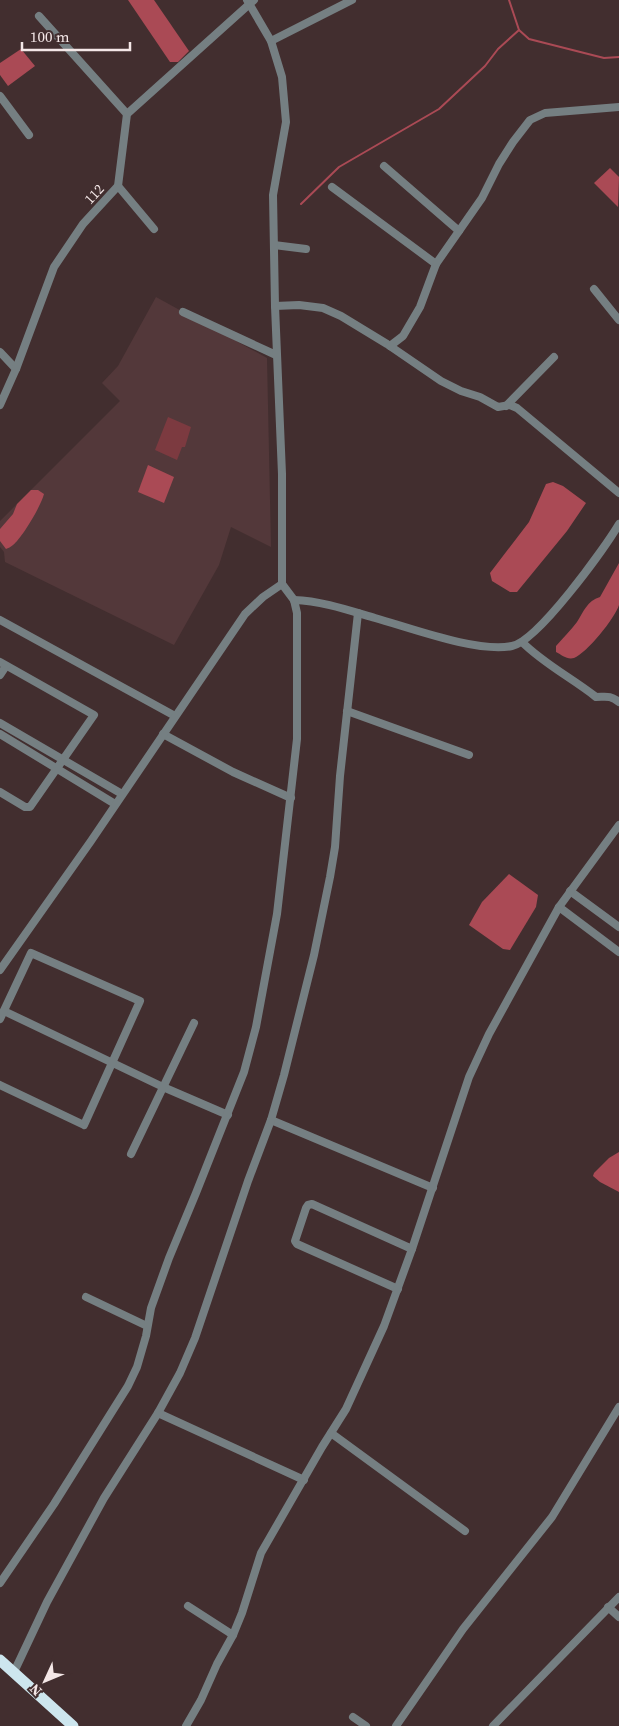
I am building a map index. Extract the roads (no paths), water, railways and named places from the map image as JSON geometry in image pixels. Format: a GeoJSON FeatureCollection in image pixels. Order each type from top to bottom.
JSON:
{"type":"FeatureCollection","features":[{"type":"Feature","properties":{"kind":"highway"},"geometry":{"type":"LineString","coordinates":[[0,1660],[73,1726]]}},
{"type":"Feature","properties":{"kind":"street"},"geometry":{"type":"LineString","coordinates":[[271,41],[352,0]]}},
{"type":"Feature","properties":{"kind":"street"},"geometry":{"type":"LineString","coordinates":[[0,1583],[54,1504],[128,1386],[137,1367],[151,1308],[169,1258],[244,1072],[256,1027],[277,914],[297,739],[298,702],[297,622],[294,600],[282,584],[282,493],[276,355],[273,195],[286,122],[282,77],[271,41],[251,2],[127,114],[39,16]]}},
{"type":"Feature","properties":{"kind":"street"},"geometry":{"type":"LineString","coordinates":[[0,96],[29,135]]}},
{"type":"Feature","properties":{"kind":"street"},"geometry":{"type":"LineString","coordinates":[[390,346],[403,336],[420,307],[436,264],[482,198],[499,164],[530,120],[546,113],[619,108]]}},
{"type":"Feature","properties":{"kind":"street","name":"112"},"geometry":{"type":"LineString","coordinates":[[0,405],[16,369],[54,267],[83,224],[118,186],[127,114]]}},
{"type":"Feature","properties":{"kind":"street"},"geometry":{"type":"LineString","coordinates":[[384,166],[459,231]]}},
{"type":"Feature","properties":{"kind":"street"},"geometry":{"type":"LineString","coordinates":[[118,186],[154,230]]}},
{"type":"Feature","properties":{"kind":"street"},"geometry":{"type":"LineString","coordinates":[[332,187],[436,264]]}},
{"type":"Feature","properties":{"kind":"street"},"geometry":{"type":"LineString","coordinates":[[274,245],[306,249]]}},
{"type":"Feature","properties":{"kind":"street"},"geometry":{"type":"LineString","coordinates":[[594,289],[619,320]]}},
{"type":"Feature","properties":{"kind":"street"},"geometry":{"type":"LineString","coordinates":[[275,306],[299,305],[323,308],[341,316],[390,346],[441,381],[461,391],[480,397],[498,407],[510,405],[517,408],[619,492]]}},
{"type":"Feature","properties":{"kind":"street"},"geometry":{"type":"LineString","coordinates":[[183,312],[276,355]]}},
{"type":"Feature","properties":{"kind":"street"},"geometry":{"type":"LineString","coordinates":[[0,352],[16,369]]}},
{"type":"Feature","properties":{"kind":"street"},"geometry":{"type":"LineString","coordinates":[[506,406],[554,357]]}},
{"type":"Feature","properties":{"kind":"street"},"geometry":{"type":"LineString","coordinates":[[294,600],[323,603],[429,634],[482,646],[497,648],[514,646],[522,642],[539,627],[585,573],[619,524]]}},
{"type":"Feature","properties":{"kind":"street"},"geometry":{"type":"LineString","coordinates":[[0,970],[245,614],[263,597],[282,584]]}},
{"type":"Feature","properties":{"kind":"street"},"geometry":{"type":"LineString","coordinates":[[14,1672],[47,1602],[104,1498],[158,1414],[180,1373],[195,1338],[270,1120],[284,1075],[314,955],[330,877],[335,847],[358,613]]}},
{"type":"Feature","properties":{"kind":"street"},"geometry":{"type":"LineString","coordinates":[[0,620],[175,716]]}},
{"type":"Feature","properties":{"kind":"street"},"geometry":{"type":"LineString","coordinates":[[522,642],[548,665],[564,674],[596,698],[612,697],[619,702]]}},
{"type":"Feature","properties":{"kind":"street"},"geometry":{"type":"LineString","coordinates":[[0,675],[3,664],[94,714],[28,808],[0,792]]}},
{"type":"Feature","properties":{"kind":"street"},"geometry":{"type":"LineString","coordinates":[[347,710],[469,755]]}},
{"type":"Feature","properties":{"kind":"street"},"geometry":{"type":"LineString","coordinates":[[0,722],[122,794]]}},
{"type":"Feature","properties":{"kind":"street"},"geometry":{"type":"LineString","coordinates":[[0,734],[115,804]]}},
{"type":"Feature","properties":{"kind":"street"},"geometry":{"type":"LineString","coordinates":[[163,734],[233,772],[291,798]]}},
{"type":"Feature","properties":{"kind":"street"},"geometry":{"type":"LineString","coordinates":[[186,1726],[202,1700],[217,1664],[233,1635],[261,1553],[346,1409],[384,1326],[433,1188],[469,1077],[489,1034],[559,907],[619,825]]}},
{"type":"Feature","properties":{"kind":"street"},"geometry":{"type":"LineString","coordinates":[[570,891],[619,927]]}},
{"type":"Feature","properties":{"kind":"street"},"geometry":{"type":"LineString","coordinates":[[559,907],[619,952]]}},
{"type":"Feature","properties":{"kind":"street"},"geometry":{"type":"LineString","coordinates":[[0,1085],[84,1125],[112,1063],[140,1001],[31,953],[2,1015],[112,1063],[163,1087],[228,1115]]}},
{"type":"Feature","properties":{"kind":"street"},"geometry":{"type":"LineString","coordinates":[[131,1154],[194,1023]]}},
{"type":"Feature","properties":{"kind":"street"},"geometry":{"type":"LineString","coordinates":[[270,1120],[433,1188]]}},
{"type":"Feature","properties":{"kind":"street"},"geometry":{"type":"LineString","coordinates":[[398,1289],[297,1244],[295,1241],[306,1208],[312,1204],[412,1249]]}},
{"type":"Feature","properties":{"kind":"street"},"geometry":{"type":"LineString","coordinates":[[86,1296],[147,1326]]}},
{"type":"Feature","properties":{"kind":"street"},"geometry":{"type":"LineString","coordinates":[[396,1726],[463,1629],[552,1517],[619,1407]]}},
{"type":"Feature","properties":{"kind":"street"},"geometry":{"type":"LineString","coordinates":[[158,1414],[304,1480]]}},
{"type":"Feature","properties":{"kind":"street"},"geometry":{"type":"LineString","coordinates":[[331,1433],[465,1531]]}},
{"type":"Feature","properties":{"kind":"street"},"geometry":{"type":"LineString","coordinates":[[493,1726],[619,1597]]}},
{"type":"Feature","properties":{"kind":"street"},"geometry":{"type":"LineString","coordinates":[[188,1606],[233,1635]]}},
{"type":"Feature","properties":{"kind":"street"},"geometry":{"type":"LineString","coordinates":[[608,1607],[619,1617]]}},
{"type":"Feature","properties":{"kind":"street"},"geometry":{"type":"LineString","coordinates":[[353,1717],[366,1726]]}},
{"type":"Feature","properties":{"kind":"waterway"},"geometry":{"type":"LineString","coordinates":[[509,0],[519,30],[529,39],[604,58],[619,57]]}},
{"type":"Feature","properties":{"kind":"waterway"},"geometry":{"type":"LineString","coordinates":[[301,204],[339,167],[439,109],[485,66],[498,49],[519,30]]}}]}
